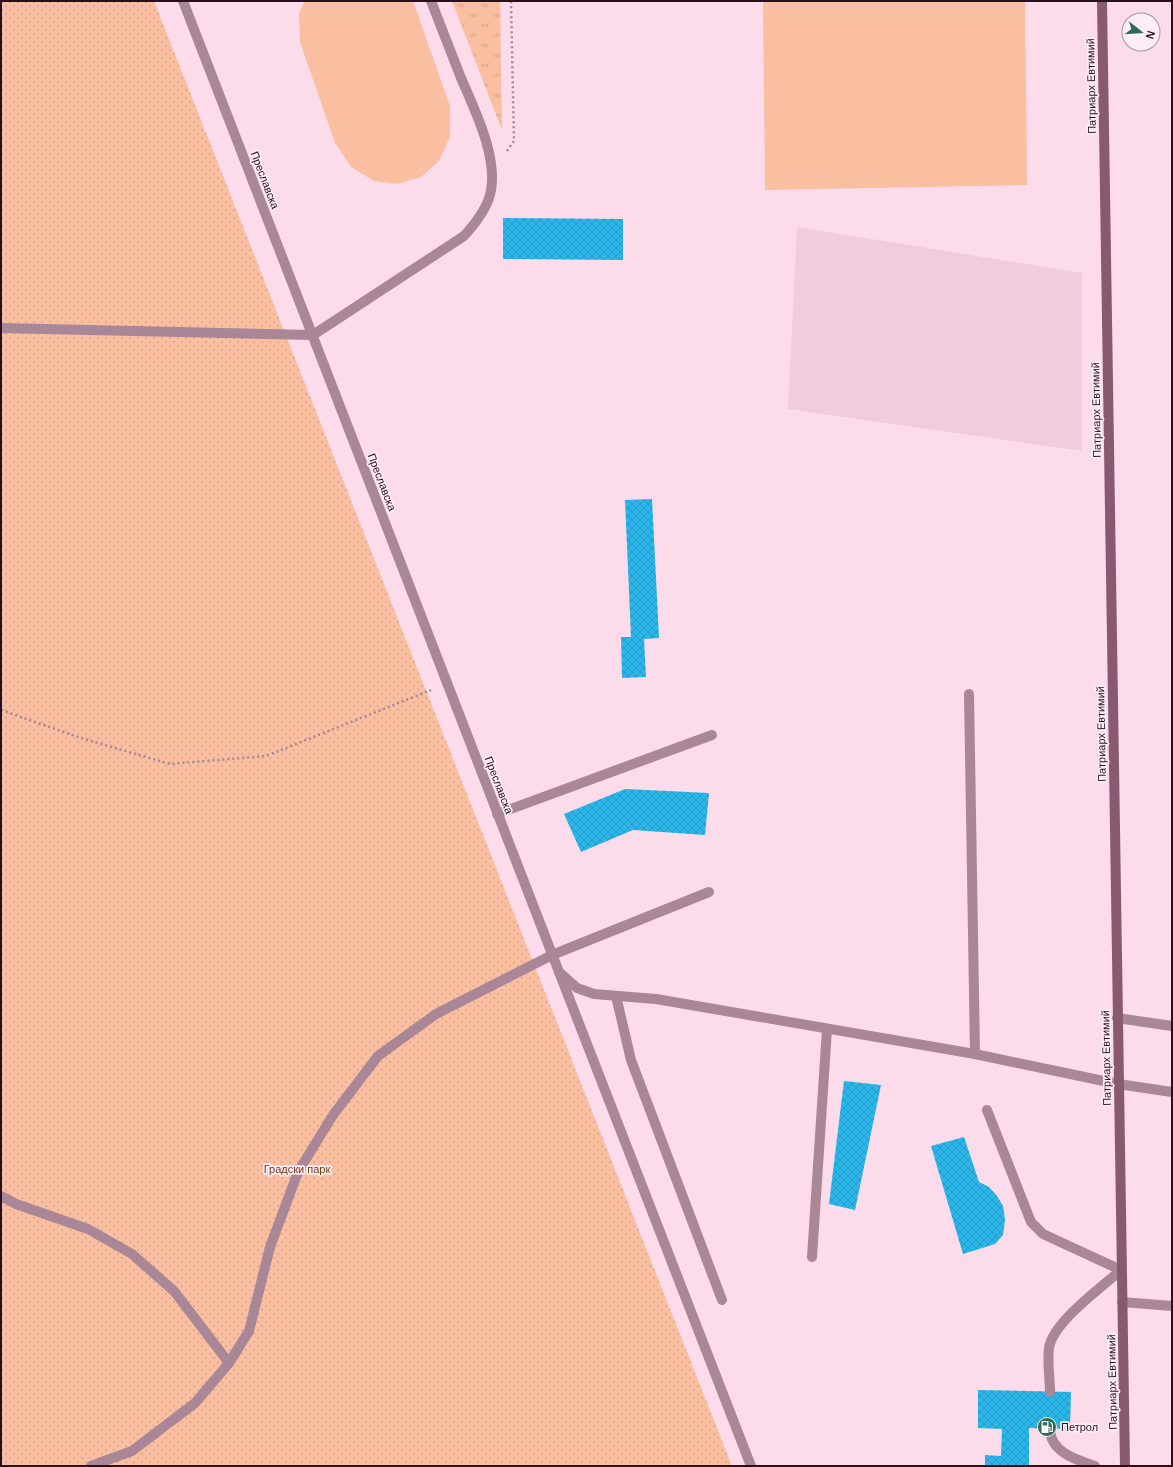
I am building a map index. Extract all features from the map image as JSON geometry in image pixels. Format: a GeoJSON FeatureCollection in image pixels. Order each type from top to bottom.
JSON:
{"type":"FeatureCollection","features":[{"type":"Feature","properties":{"kind":"main road","name":"Патриарх Евтимий"},"geometry":{"type":"LineString","coordinates":[[1102,1],[1125,1466]]}},
{"type":"Feature","properties":{"kind":"street","name":"Преславска"},"geometry":{"type":"LineString","coordinates":[[183,1],[751,1466]]}},
{"type":"Feature","properties":{"kind":"street"},"geometry":{"type":"LineString","coordinates":[[1,328],[313,335],[464,236],[479,219],[489,198],[492,173],[488,149],[478,120],[431,1]]}},
{"type":"Feature","properties":{"kind":"street"},"geometry":{"type":"LineString","coordinates":[[969,694],[975,1054]]}},
{"type":"Feature","properties":{"kind":"street"},"geometry":{"type":"LineString","coordinates":[[497,814],[712,735]]}},
{"type":"Feature","properties":{"kind":"street"},"geometry":{"type":"LineString","coordinates":[[91,1466],[132,1451],[195,1403],[229,1363],[249,1331],[270,1247],[298,1172],[332,1115],[378,1056],[436,1014],[552,955],[709,892]]}},
{"type":"Feature","properties":{"kind":"street"},"geometry":{"type":"LineString","coordinates":[[559,972],[578,988],[594,994],[656,999],[975,1054],[1118,1084],[1172,1092]]}},
{"type":"Feature","properties":{"kind":"street"},"geometry":{"type":"LineString","coordinates":[[616,996],[631,1060],[722,1300]]}},
{"type":"Feature","properties":{"kind":"street"},"geometry":{"type":"LineString","coordinates":[[1117,1018],[1172,1026]]}},
{"type":"Feature","properties":{"kind":"street"},"geometry":{"type":"LineString","coordinates":[[812,1257],[827,1028]]}},
{"type":"Feature","properties":{"kind":"street"},"geometry":{"type":"LineString","coordinates":[[987,1110],[1030,1222],[1043,1234],[1121,1270],[1062,1322],[1054,1334],[1049,1348],[1050,1392]]}},
{"type":"Feature","properties":{"kind":"street"},"geometry":{"type":"LineString","coordinates":[[1,1196],[16,1204],[88,1228],[132,1254],[174,1292],[229,1363]]}},
{"type":"Feature","properties":{"kind":"street"},"geometry":{"type":"LineString","coordinates":[[1122,1302],[1172,1306]]}},
{"type":"Feature","properties":{"kind":"street"},"geometry":{"type":"LineString","coordinates":[[1050,1429],[1050,1436],[1061,1451],[1076,1460],[1095,1466]]}},
{"type":"Feature","properties":{"kind":"path"},"geometry":{"type":"LineString","coordinates":[[492,173],[514,141],[511,1]]}},
{"type":"Feature","properties":{"kind":"path"},"geometry":{"type":"LineString","coordinates":[[1,710],[81,738],[170,764],[266,756],[447,683]]}},
{"type":"Feature","properties":{"kind":"shaded area"},"geometry":{"type":"Polygon","coordinates":[[[797,227],[1082,273],[1082,451],[788,409],[797,227]]]}},
{"type":"Feature","properties":{"kind":"green space","name":"Градски парк"},"geometry":{"type":"Polygon","coordinates":[[[1,1],[154,1],[732,1466],[1,1466],[1,1]]]}},
{"type":"Feature","properties":{"kind":"green space"},"geometry":{"type":"Polygon","coordinates":[[[305,1],[413,1],[450,106],[450,137],[439,161],[421,177],[397,184],[374,181],[351,167],[335,143],[300,42],[299,13],[305,1]]]}},
{"type":"Feature","properties":{"kind":"green space"},"geometry":{"type":"Polygon","coordinates":[[[452,1],[500,1],[502,130],[452,1]]]}},
{"type":"Feature","properties":{"kind":"green space"},"geometry":{"type":"Polygon","coordinates":[[[763,1],[1025,1],[1027,185],[765,190],[763,1]]]}},
{"type":"Feature","properties":{"kind":"building"},"geometry":{"type":"Polygon","coordinates":[[[503,218],[623,219],[623,260],[503,259],[503,218]]]}},
{"type":"Feature","properties":{"kind":"building"},"geometry":{"type":"Polygon","coordinates":[[[652,499],[659,638],[644,639],[646,677],[622,678],[621,637],[631,637],[625,500],[652,499]]]}},
{"type":"Feature","properties":{"kind":"building"},"geometry":{"type":"Polygon","coordinates":[[[625,789],[709,793],[705,835],[633,830],[581,852],[564,814],[625,789]]]}},
{"type":"Feature","properties":{"kind":"building"},"geometry":{"type":"Polygon","coordinates":[[[844,1081],[881,1085],[855,1210],[829,1204],[844,1081]]]}},
{"type":"Feature","properties":{"kind":"building"},"geometry":{"type":"Polygon","coordinates":[[[964,1137],[979,1182],[989,1187],[997,1196],[1003,1206],[1005,1220],[1003,1235],[995,1244],[963,1254],[931,1146],[964,1137]]]}},
{"type":"Feature","properties":{"kind":"building"},"geometry":{"type":"Polygon","coordinates":[[[978,1390],[1071,1392],[1070,1429],[1029,1428],[1029,1466],[985,1466],[985,1455],[1001,1456],[1002,1429],[978,1428],[978,1390]]]}},
{"type":"Feature","properties":{"kind":"place","name":"Петрол"},"geometry":{"type":"Point","coordinates":[1047,1427]}}]}
